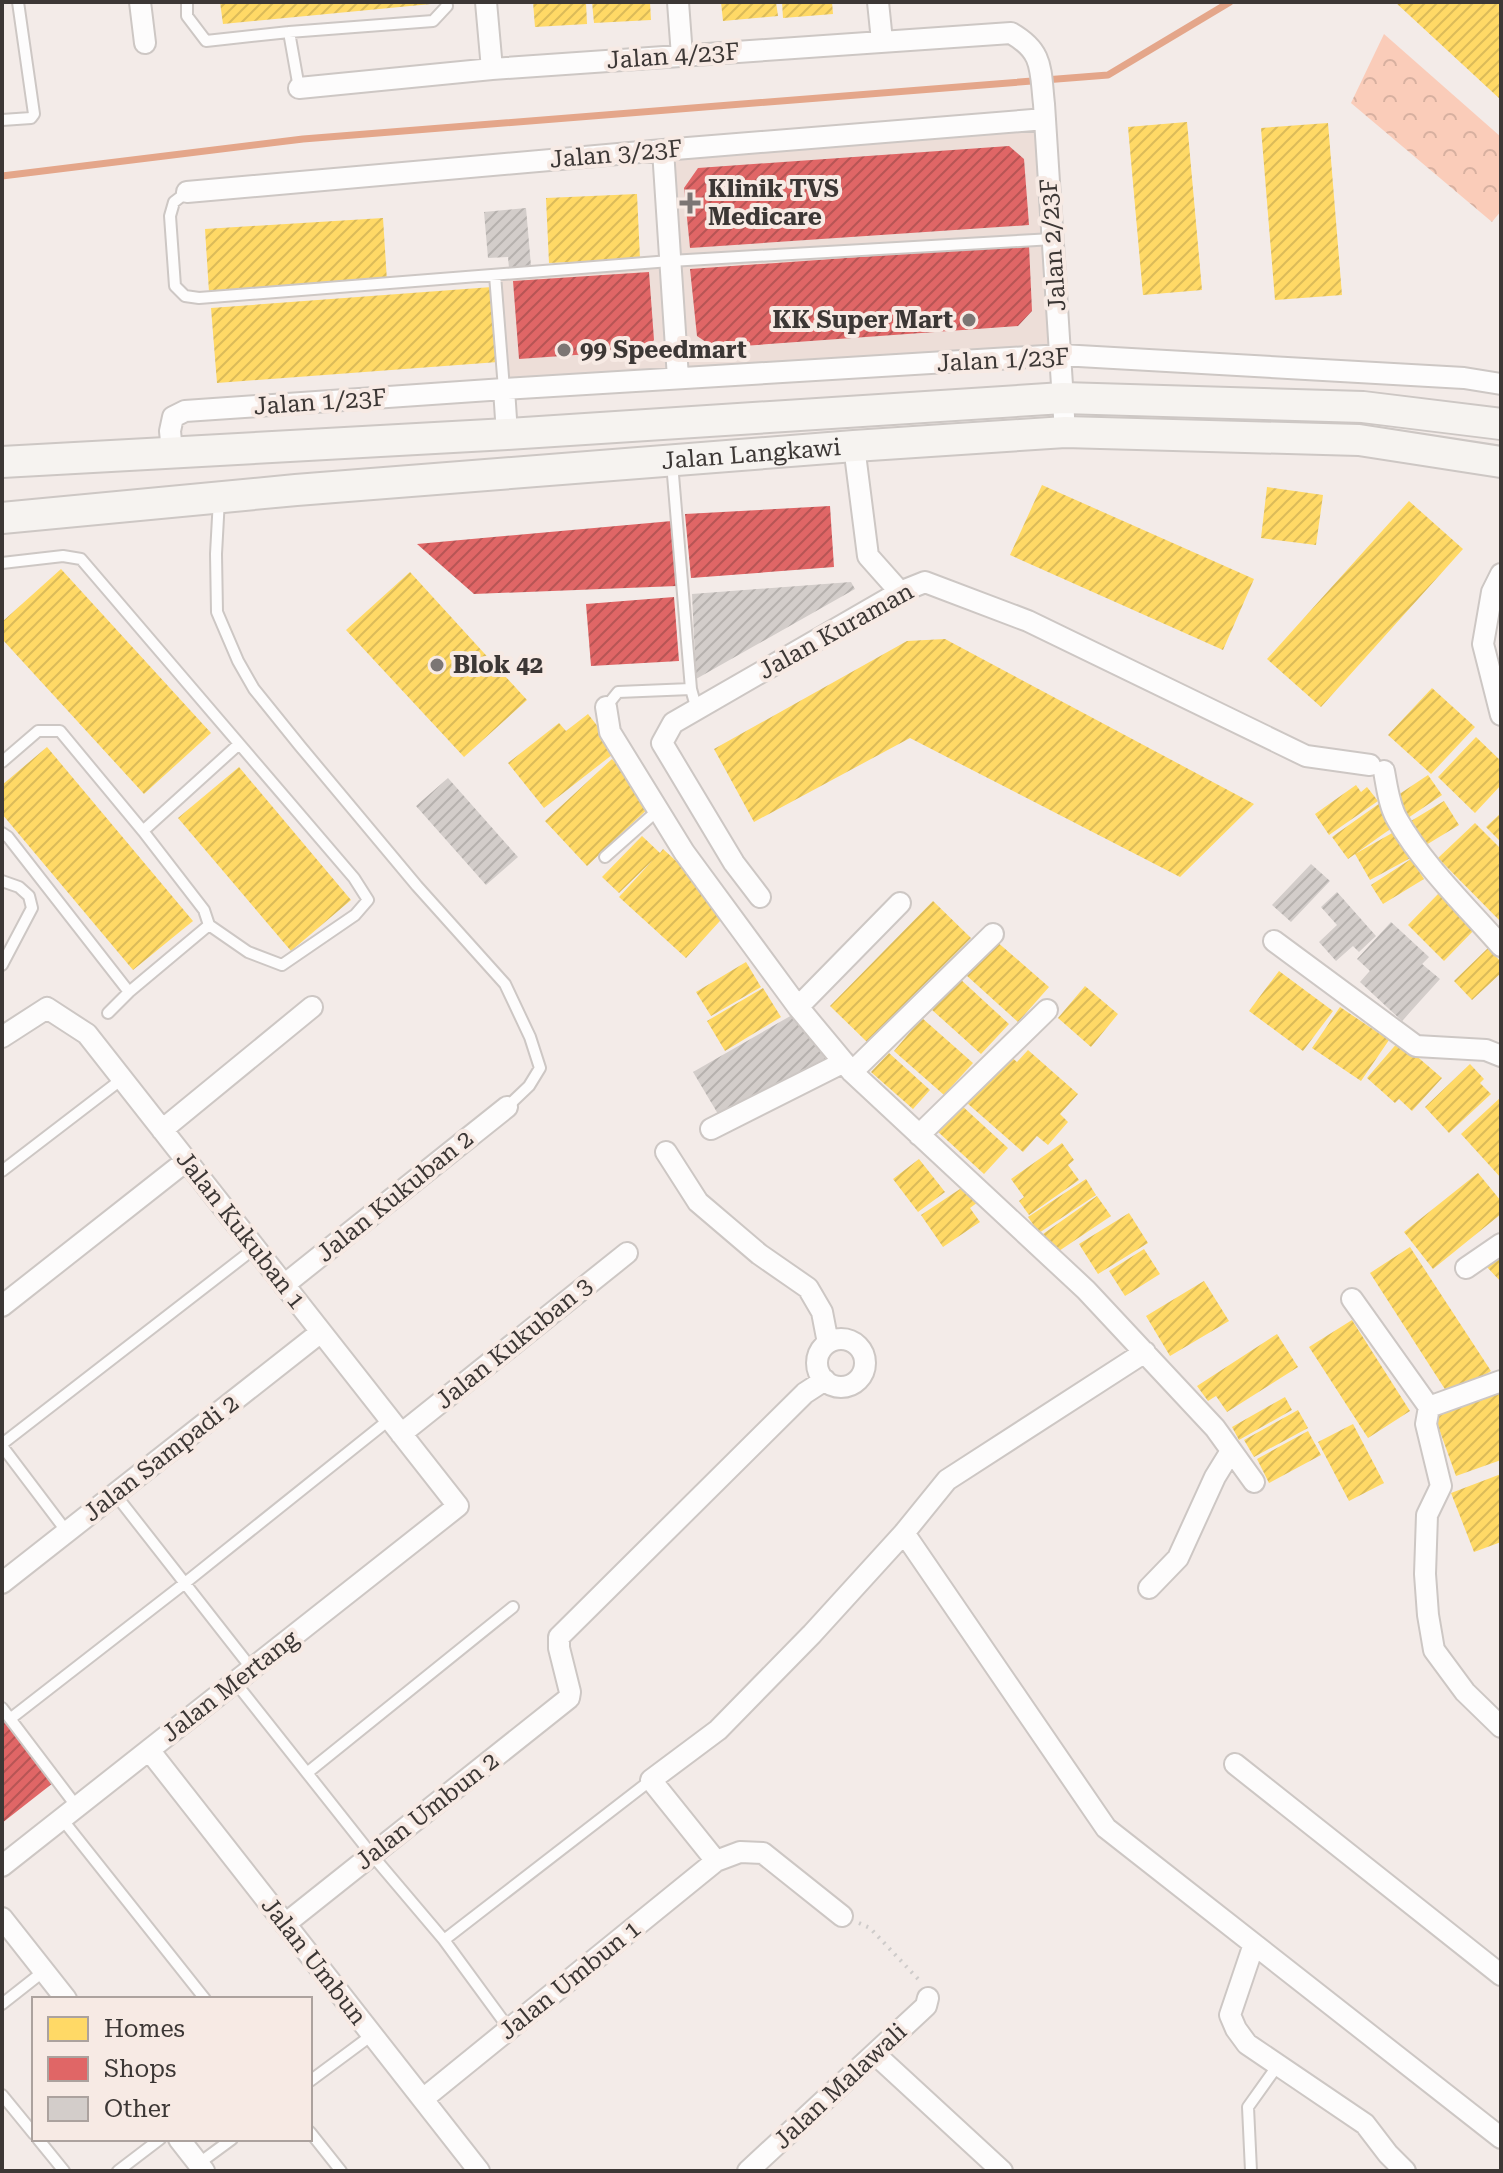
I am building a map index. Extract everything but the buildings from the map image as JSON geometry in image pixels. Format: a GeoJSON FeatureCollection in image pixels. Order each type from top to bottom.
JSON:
{"type":"FeatureCollection","features":[{"type":"Feature","properties":{"kind":"street"},"geometry":{"type":"LineString","coordinates":[[140,2],[145,43]]}},
{"type":"Feature","properties":{"kind":"street"},"geometry":{"type":"LineString","coordinates":[[486,2],[492,69]]}},
{"type":"Feature","properties":{"kind":"street"},"geometry":{"type":"LineString","coordinates":[[678,2],[682,56]]}},
{"type":"Feature","properties":{"kind":"street"},"geometry":{"type":"LineString","coordinates":[[878,2],[882,41]]}},
{"type":"Feature","properties":{"kind":"street","name":"Jalan 4/23F"},"geometry":{"type":"LineString","coordinates":[[299,88],[492,69],[1011,33],[1026,41],[1038,57]]}},
{"type":"Feature","properties":{"kind":"street","name":"Jalan 2/23F"},"geometry":{"type":"LineString","coordinates":[[1038,57],[1065,432]]}},
{"type":"Feature","properties":{"kind":"street","name":"Jalan 3/23F"},"geometry":{"type":"LineString","coordinates":[[187,192],[663,150],[1044,112]]}},
{"type":"Feature","properties":{"kind":"street"},"geometry":{"type":"LineString","coordinates":[[663,150],[678,378]]}},
{"type":"Feature","properties":{"kind":"street","name":"Jalan 1/23F"},"geometry":{"type":"LineString","coordinates":[[172,452],[170,431],[173,417],[185,411],[1061,355],[1464,378],[1501,384]]}},
{"type":"Feature","properties":{"kind":"street"},"geometry":{"type":"LineString","coordinates":[[504,389],[507,434]]}},
{"type":"Feature","properties":{"kind":"street","name":"Jalan Langkawi"},"geometry":{"type":"LineString","coordinates":[[2,462],[507,434],[1063,398],[1363,407],[1501,424]]}},
{"type":"Feature","properties":{"kind":"street","name":"Jalan Langkawi"},"geometry":{"type":"LineString","coordinates":[[2,518],[219,497],[1065,432],[1359,440],[1501,462]]}},
{"type":"Feature","properties":{"kind":"street"},"geometry":{"type":"LineString","coordinates":[[854,446],[868,556],[900,592]]}},
{"type":"Feature","properties":{"kind":"street"},"geometry":{"type":"LineString","coordinates":[[1501,574],[1492,592],[1483,644],[1501,715]]}},
{"type":"Feature","properties":{"kind":"street","name":"Jalan Kuraman"},"geometry":{"type":"LineString","coordinates":[[760,897],[734,863],[662,743],[673,723],[900,592],[925,582],[1028,621],[1306,756],[1377,768],[1391,805],[1425,860],[1501,946]]}},
{"type":"Feature","properties":{"kind":"street"},"geometry":{"type":"LineString","coordinates":[[606,707],[610,732],[684,852],[798,1007],[848,1067],[1086,1290],[1215,1428],[1254,1482]]}},
{"type":"Feature","properties":{"kind":"street"},"geometry":{"type":"LineString","coordinates":[[684,852],[715,830]]}},
{"type":"Feature","properties":{"kind":"street"},"geometry":{"type":"LineString","coordinates":[[798,1007],[900,903]]}},
{"type":"Feature","properties":{"kind":"street"},"geometry":{"type":"LineString","coordinates":[[711,1129],[848,1067],[993,934]]}},
{"type":"Feature","properties":{"kind":"street"},"geometry":{"type":"LineString","coordinates":[[1274,941],[1416,1046],[1486,1050],[1501,1056]]}},
{"type":"Feature","properties":{"kind":"street"},"geometry":{"type":"LineString","coordinates":[[162,1130],[312,1007]]}},
{"type":"Feature","properties":{"kind":"street","name":"Jalan Kukuban 1"},"geometry":{"type":"LineString","coordinates":[[2,1037],[47,1008],[87,1034],[458,1506]]}},
{"type":"Feature","properties":{"kind":"street"},"geometry":{"type":"LineString","coordinates":[[919,1135],[1047,1010]]}},
{"type":"Feature","properties":{"kind":"street","name":"Jalan Kukuban 2"},"geometry":{"type":"LineString","coordinates":[[284,1285],[507,1107]]}},
{"type":"Feature","properties":{"kind":"street"},"geometry":{"type":"LineString","coordinates":[[666,1152],[698,1202],[759,1254],[808,1288],[822,1312],[828,1343]]}},
{"type":"Feature","properties":{"kind":"street"},"geometry":{"type":"LineString","coordinates":[[2,1306],[186,1161]]}},
{"type":"Feature","properties":{"kind":"street"},"geometry":{"type":"LineString","coordinates":[[1466,1268],[1501,1244]]}},
{"type":"Feature","properties":{"kind":"street","name":"Jalan Kukuban 3"},"geometry":{"type":"LineString","coordinates":[[396,1426],[627,1253]]}},
{"type":"Feature","properties":{"kind":"street"},"geometry":{"type":"LineString","coordinates":[[1352,1299],[1429,1407],[1426,1424],[1441,1486],[1427,1515],[1425,1574],[1434,1650],[1465,1692],[1501,1727]]}},
{"type":"Feature","properties":{"kind":"street","name":"Jalan Sampadi 2"},"geometry":{"type":"LineString","coordinates":[[2,1583],[321,1332]]}},
{"type":"Feature","properties":{"kind":"street"},"geometry":{"type":"LineString","coordinates":[[843,1339],[857,1345],[865,1358],[864,1373],[853,1385],[838,1387],[825,1380],[817,1368],[819,1354],[828,1343],[843,1339]]}},
{"type":"Feature","properties":{"kind":"street"},"geometry":{"type":"LineString","coordinates":[[842,1916],[763,1853],[740,1852],[716,1861],[651,1780],[718,1730],[812,1634],[904,1533],[947,1480],[1145,1352]]}},
{"type":"Feature","properties":{"kind":"street","name":"Jalan Umbun 2"},"geometry":{"type":"LineString","coordinates":[[285,1924],[569,1698],[559,1637],[805,1393],[825,1380]]}},
{"type":"Feature","properties":{"kind":"street"},"geometry":{"type":"LineString","coordinates":[[1429,1407],[1501,1381]]}},
{"type":"Feature","properties":{"kind":"street"},"geometry":{"type":"LineString","coordinates":[[1149,1588],[1178,1558],[1215,1477],[1231,1451]]}},
{"type":"Feature","properties":{"kind":"street","name":"Jalan Mertang"},"geometry":{"type":"LineString","coordinates":[[2,1866],[458,1506]]}},
{"type":"Feature","properties":{"kind":"street"},"geometry":{"type":"LineString","coordinates":[[904,1533],[1106,1828],[1501,2138]]}},
{"type":"Feature","properties":{"kind":"street","name":"Jalan Umbun"},"geometry":{"type":"LineString","coordinates":[[149,1750],[479,2171]]}},
{"type":"Feature","properties":{"kind":"street"},"geometry":{"type":"LineString","coordinates":[[1235,1764],[1501,1975]]}},
{"type":"Feature","properties":{"kind":"street","name":"Jalan Umbun 1"},"geometry":{"type":"LineString","coordinates":[[423,2099],[716,1861]]}},
{"type":"Feature","properties":{"kind":"street"},"geometry":{"type":"LineString","coordinates":[[2,1918],[64,1997]]}},
{"type":"Feature","properties":{"kind":"street"},"geometry":{"type":"LineString","coordinates":[[1254,1944],[1230,2015],[1236,2029],[1247,2044],[1365,2124],[1405,2171]]}},
{"type":"Feature","properties":{"kind":"street","name":"Jalan Malawali"},"geometry":{"type":"LineString","coordinates":[[748,2171],[926,2006],[928,1998]]}},
{"type":"Feature","properties":{"kind":"street"},"geometry":{"type":"LineString","coordinates":[[875,2054],[1002,2171]]}},
{"type":"Feature","properties":{"kind":"street"},"geometry":{"type":"LineString","coordinates":[[181,2141],[201,2168]]}},
{"type":"Feature","properties":{"kind":"lane"},"geometry":{"type":"LineString","coordinates":[[2,120],[31,118],[34,114],[18,2]]}},
{"type":"Feature","properties":{"kind":"lane"},"geometry":{"type":"LineString","coordinates":[[187,2],[187,16],[206,41],[433,21],[447,6],[446,2]]}},
{"type":"Feature","properties":{"kind":"lane"},"geometry":{"type":"LineString","coordinates":[[289,32],[299,88]]}},
{"type":"Feature","properties":{"kind":"lane"},"geometry":{"type":"LineString","coordinates":[[187,192],[174,202],[170,216],[175,286],[185,296],[199,298],[670,261],[1053,239]]}},
{"type":"Feature","properties":{"kind":"lane"},"geometry":{"type":"LineString","coordinates":[[495,275],[504,389]]}},
{"type":"Feature","properties":{"kind":"lane"},"geometry":{"type":"LineString","coordinates":[[672,461],[691,689],[697,710]]}},
{"type":"Feature","properties":{"kind":"lane"},"geometry":{"type":"LineString","coordinates":[[219,497],[217,612],[238,661],[254,689],[300,746],[417,886],[505,984],[530,1037],[540,1068],[529,1086],[507,1107]]}},
{"type":"Feature","properties":{"kind":"lane"},"geometry":{"type":"LineString","coordinates":[[2,563],[63,556],[81,559],[354,878],[368,900],[355,915],[282,965],[248,952],[209,925],[204,910],[60,731],[38,731],[2,762]]}},
{"type":"Feature","properties":{"kind":"lane"},"geometry":{"type":"LineString","coordinates":[[606,707],[618,692],[691,689]]}},
{"type":"Feature","properties":{"kind":"lane"},"geometry":{"type":"LineString","coordinates":[[143,831],[239,744]]}},
{"type":"Feature","properties":{"kind":"lane"},"geometry":{"type":"LineString","coordinates":[[605,857],[657,811]]}},
{"type":"Feature","properties":{"kind":"lane"},"geometry":{"type":"LineString","coordinates":[[2,833],[129,992]]}},
{"type":"Feature","properties":{"kind":"lane"},"geometry":{"type":"LineString","coordinates":[[2,881],[19,887],[29,896],[32,908],[2,965]]}},
{"type":"Feature","properties":{"kind":"lane"},"geometry":{"type":"LineString","coordinates":[[108,1013],[209,925]]}},
{"type":"Feature","properties":{"kind":"lane"},"geometry":{"type":"LineString","coordinates":[[2,1171],[122,1079]]}},
{"type":"Feature","properties":{"kind":"lane"},"geometry":{"type":"LineString","coordinates":[[67,1532],[2,1445],[255,1248]]}},
{"type":"Feature","properties":{"kind":"lane"},"geometry":{"type":"LineString","coordinates":[[10,1719],[185,1583],[396,1426]]}},
{"type":"Feature","properties":{"kind":"lane"},"geometry":{"type":"LineString","coordinates":[[115,1494],[185,1583],[307,1773],[444,1940],[510,2030]]}},
{"type":"Feature","properties":{"kind":"lane"},"geometry":{"type":"LineString","coordinates":[[307,1773],[513,1607]]}},
{"type":"Feature","properties":{"kind":"lane"},"geometry":{"type":"LineString","coordinates":[[2,1708],[70,1813],[204,1997]]}},
{"type":"Feature","properties":{"kind":"lane"},"geometry":{"type":"LineString","coordinates":[[444,1940],[651,1780]]}},
{"type":"Feature","properties":{"kind":"lane"},"geometry":{"type":"LineString","coordinates":[[2,2004],[44,1971]]}},
{"type":"Feature","properties":{"kind":"lane"},"geometry":{"type":"LineString","coordinates":[[312,2080],[372,2035]]}},
{"type":"Feature","properties":{"kind":"lane"},"geometry":{"type":"LineString","coordinates":[[1251,2171],[1248,2107],[1278,2065]]}},
{"type":"Feature","properties":{"kind":"lane"},"geometry":{"type":"LineString","coordinates":[[2,2095],[32,2132]]}},
{"type":"Feature","properties":{"kind":"lane"},"geometry":{"type":"LineString","coordinates":[[312,2135],[341,2171]]}},
{"type":"Feature","properties":{"kind":"lane"},"geometry":{"type":"LineString","coordinates":[[39,2141],[64,2171]]}},
{"type":"Feature","properties":{"kind":"lane"},"geometry":{"type":"LineString","coordinates":[[118,2171],[157,2141]]}},
{"type":"Feature","properties":{"kind":"lane"},"geometry":{"type":"LineString","coordinates":[[201,2168],[230,2141]]}},
{"type":"Feature","properties":{"kind":"path"},"geometry":{"type":"LineString","coordinates":[[842,1916],[870,1928],[919,1980],[928,1998]]}},
{"type":"Feature","properties":{"kind":"shaded area"},"geometry":{"type":"Polygon","coordinates":[[[1037,128],[1051,346],[509,381],[501,280],[678,265],[671,157],[1037,128]]]}},
{"type":"Feature","properties":{"kind":"green space"},"geometry":{"type":"Polygon","coordinates":[[[1384,34],[1501,137],[1501,211],[1492,222],[1351,103],[1384,34]]]}},
{"type":"Feature","properties":{"kind":"waterway"},"geometry":{"type":"LineString","coordinates":[[2,176],[303,139],[1108,75],[1230,2]]}},
{"type":"Feature","properties":{"kind":"place","name":"Klinik TVS Medicare"},"geometry":{"type":"Point","coordinates":[690,203]}},
{"type":"Feature","properties":{"kind":"place","name":"KK Super Mart"},"geometry":{"type":"Point","coordinates":[969,320]}},
{"type":"Feature","properties":{"kind":"place","name":"99 Speedmart"},"geometry":{"type":"Point","coordinates":[564,350]}},
{"type":"Feature","properties":{"kind":"place","name":"Blok 42"},"geometry":{"type":"Point","coordinates":[437,665]}}]}
